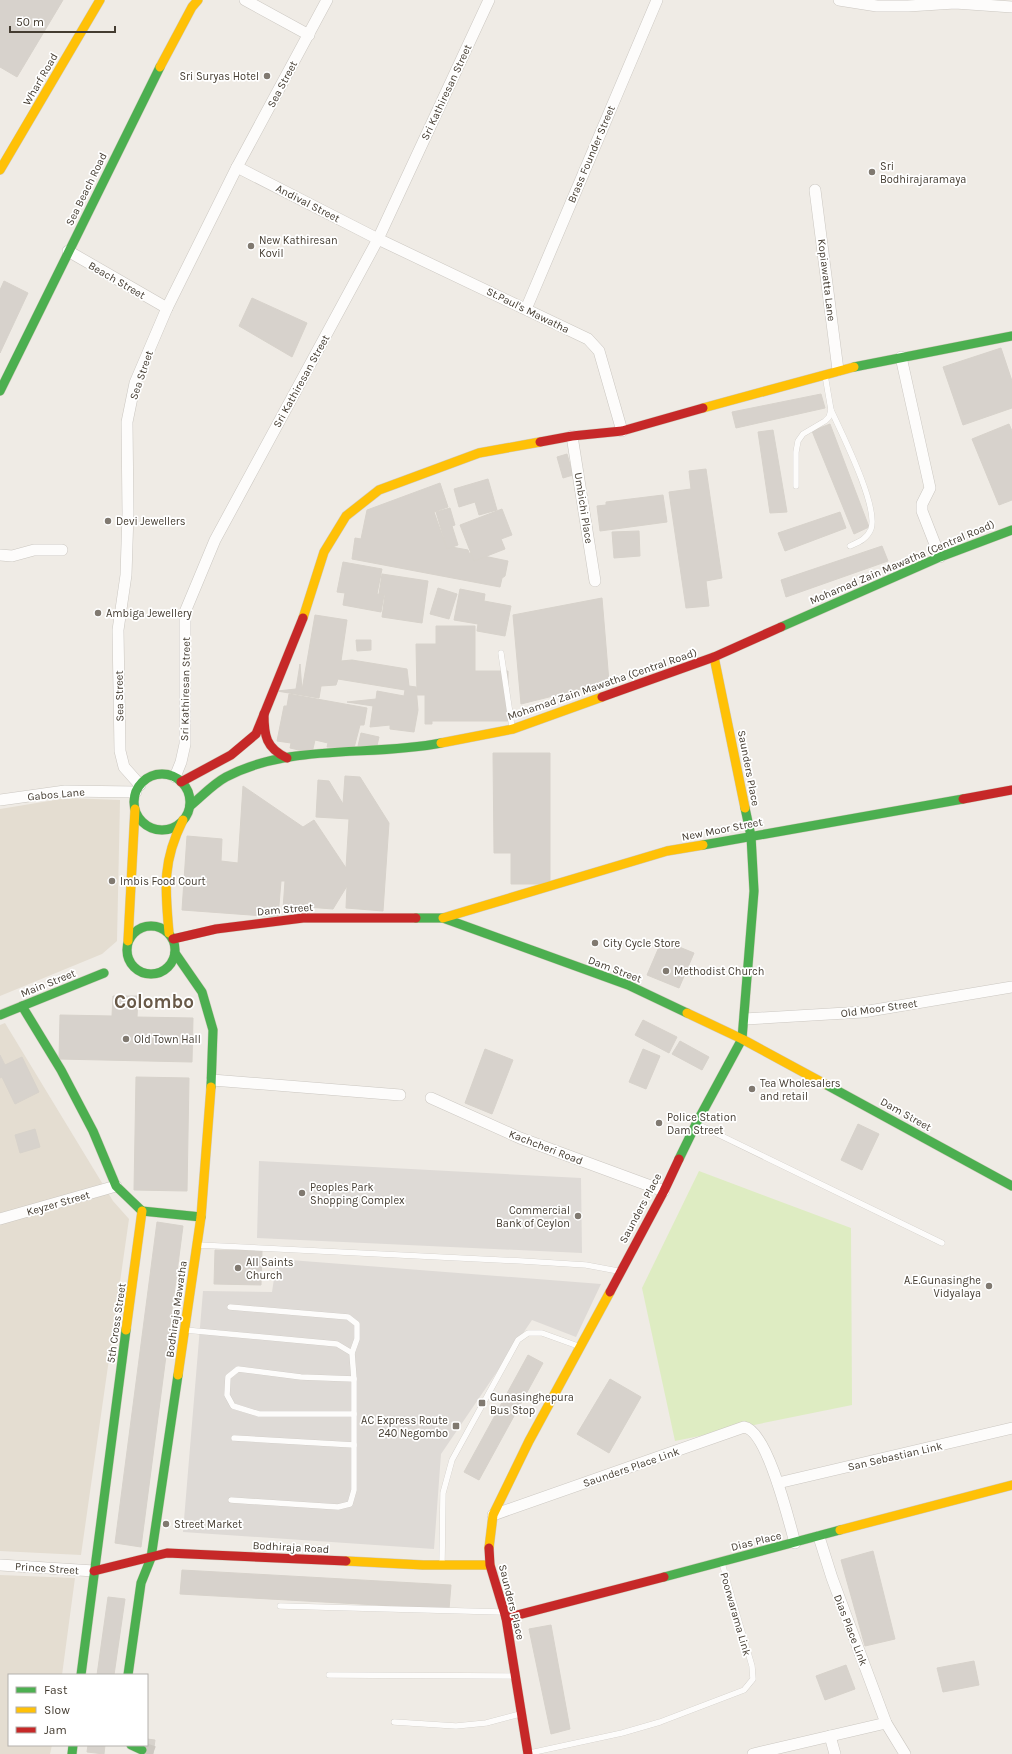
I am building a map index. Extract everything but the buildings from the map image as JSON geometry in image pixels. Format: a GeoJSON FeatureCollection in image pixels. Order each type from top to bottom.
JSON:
{"type":"FeatureCollection","features":[{"type":"Feature","properties":{"kind":"main road","name":"Wharf Road"},"geometry":{"type":"LineString","coordinates":[[0,170],[100,0]]}},
{"type":"Feature","properties":{"kind":"main road","name":"Sea Beach Road"},"geometry":{"type":"LineString","coordinates":[[0,391],[175,38],[192,7],[198,0]]}},
{"type":"Feature","properties":{"kind":"main road"},"geometry":{"type":"LineString","coordinates":[[178,779],[206,769],[249,742],[256,734],[307,607],[324,552],[346,516],[379,490],[479,453],[572,436],[622,431],[838,370],[1012,336]]}},
{"type":"Feature","properties":{"kind":"main road","name":"Mohamad Zain Mawatha (Central Road)"},"geometry":{"type":"LineString","coordinates":[[190,806],[224,778],[250,766],[287,758],[332,752],[426,746],[513,729],[714,657],[940,557],[1012,530]]}},
{"type":"Feature","properties":{"kind":"main road","name":"Saunders Place"},"geometry":{"type":"LineString","coordinates":[[528,1754],[505,1615],[490,1565],[489,1544],[493,1515],[529,1441],[664,1192],[696,1124],[742,1039],[745,1019],[754,891],[751,836],[714,657]]}},
{"type":"Feature","properties":{"kind":"main road"},"geometry":{"type":"LineString","coordinates":[[264,714],[264,732],[269,745],[276,753],[287,758]]}},
{"type":"Feature","properties":{"kind":"main road"},"geometry":{"type":"LineString","coordinates":[[162,774],[178,779],[188,790],[190,806],[171,844],[167,866],[166,887],[171,936],[175,953],[173,961],[163,972],[148,975],[130,969],[124,957],[128,941],[135,809],[134,800],[138,788],[153,775],[162,774]]}},
{"type":"Feature","properties":{"kind":"main road","name":"New Moor Street"},"geometry":{"type":"LineString","coordinates":[[443,918],[667,852],[1012,790]]}},
{"type":"Feature","properties":{"kind":"main road"},"geometry":{"type":"LineString","coordinates":[[135,809],[141,820],[152,828],[160,830],[176,826],[183,820]]}},
{"type":"Feature","properties":{"kind":"main road","name":"Dam Street"},"geometry":{"type":"LineString","coordinates":[[171,936],[303,918],[443,918],[628,985],[742,1039],[1012,1186]]}},
{"type":"Feature","properties":{"kind":"main road"},"geometry":{"type":"LineString","coordinates":[[128,941],[137,930],[143,927],[159,927],[171,936]]}},
{"type":"Feature","properties":{"kind":"main road","name":"Bodhiraja Mawatha"},"geometry":{"type":"LineString","coordinates":[[128,1674],[141,1583],[151,1558],[201,1217],[212,1080],[213,1030],[202,992],[175,953]]}},
{"type":"Feature","properties":{"kind":"main road","name":"Main Street"},"geometry":{"type":"LineString","coordinates":[[0,1015],[108,971]]}},
{"type":"Feature","properties":{"kind":"main road"},"geometry":{"type":"LineString","coordinates":[[22,1006],[61,1070],[94,1132],[116,1186],[142,1211],[201,1217]]}},
{"type":"Feature","properties":{"kind":"main road","name":"5th Cross Street"},"geometry":{"type":"LineString","coordinates":[[81,1674],[142,1211]]}},
{"type":"Feature","properties":{"kind":"main road","name":"Dias Place"},"geometry":{"type":"LineString","coordinates":[[505,1615],[721,1562],[1012,1485]]}},
{"type":"Feature","properties":{"kind":"main road","name":"Bodhiraja Road"},"geometry":{"type":"LineString","coordinates":[[94,1572],[167,1553],[442,1565],[490,1565]]}},
{"type":"Feature","properties":{"kind":"main road"},"geometry":{"type":"LineString","coordinates":[[133,1746],[142,1750]]}},
{"type":"Feature","properties":{"kind":"street"},"geometry":{"type":"LineString","coordinates":[[245,0],[309,35]]}},
{"type":"Feature","properties":{"kind":"street","name":"Sea Street"},"geometry":{"type":"LineString","coordinates":[[138,788],[124,766],[120,750],[118,630],[126,575],[128,513],[126,422],[135,384],[167,308],[237,167],[327,0]]}},
{"type":"Feature","properties":{"kind":"street","name":"Sri Kathiresan Street"},"geometry":{"type":"LineString","coordinates":[[178,779],[185,744],[185,612],[215,540],[378,239],[489,0]]}},
{"type":"Feature","properties":{"kind":"street","name":"Brass Founder Street"},"geometry":{"type":"LineString","coordinates":[[526,309],[657,0]]}},
{"type":"Feature","properties":{"kind":"street"},"geometry":{"type":"LineString","coordinates":[[839,0],[877,6],[908,6],[956,2],[1012,7]]}},
{"type":"Feature","properties":{"kind":"street","name":"Andival Street"},"geometry":{"type":"LineString","coordinates":[[237,167],[378,239]]}},
{"type":"Feature","properties":{"kind":"street","name":"Kopiawatta Lane"},"geometry":{"type":"LineString","coordinates":[[815,190],[838,370]]}},
{"type":"Feature","properties":{"kind":"street","name":"St.Paul's Mawatha"},"geometry":{"type":"LineString","coordinates":[[378,239],[588,338],[599,351],[622,431]]}},
{"type":"Feature","properties":{"kind":"street","name":"Beach Street"},"geometry":{"type":"LineString","coordinates":[[68,252],[167,308]]}},
{"type":"Feature","properties":{"kind":"street"},"geometry":{"type":"LineString","coordinates":[[901,357],[930,488],[922,504],[922,511],[940,557]]}},
{"type":"Feature","properties":{"kind":"street","name":"Umbichi Place"},"geometry":{"type":"LineString","coordinates":[[572,436],[595,581]]}},
{"type":"Feature","properties":{"kind":"street"},"geometry":{"type":"LineString","coordinates":[[0,555],[12,556],[34,550],[62,550]]}},
{"type":"Feature","properties":{"kind":"street","name":"Gabos Lane"},"geometry":{"type":"LineString","coordinates":[[0,800],[65,791],[138,788]]}},
{"type":"Feature","properties":{"kind":"street","name":"Old Moor Street"},"geometry":{"type":"LineString","coordinates":[[745,1019],[863,1012],[1012,987]]}},
{"type":"Feature","properties":{"kind":"street"},"geometry":{"type":"LineString","coordinates":[[212,1080],[400,1095]]}},
{"type":"Feature","properties":{"kind":"street","name":"Kachcheri Road"},"geometry":{"type":"LineString","coordinates":[[431,1098],[520,1138],[664,1192]]}},
{"type":"Feature","properties":{"kind":"street","name":"Keyzer Street"},"geometry":{"type":"LineString","coordinates":[[0,1219],[116,1186]]}},
{"type":"Feature","properties":{"kind":"street","name":"Saunders Place Link"},"geometry":{"type":"LineString","coordinates":[[493,1515],[744,1426],[752,1430],[762,1443],[778,1484]]}},
{"type":"Feature","properties":{"kind":"street","name":"San Sebastian Link"},"geometry":{"type":"LineString","coordinates":[[778,1484],[1012,1428]]}},
{"type":"Feature","properties":{"kind":"street"},"geometry":{"type":"LineString","coordinates":[[778,1484],[795,1543]]}},
{"type":"Feature","properties":{"kind":"street","name":"Dias Place Link"},"geometry":{"type":"LineString","coordinates":[[819,1536],[832,1578],[886,1723]]}},
{"type":"Feature","properties":{"kind":"street","name":"Prince Street"},"geometry":{"type":"LineString","coordinates":[[0,1565],[94,1572]]}},
{"type":"Feature","properties":{"kind":"street"},"geometry":{"type":"LineString","coordinates":[[753,1754],[886,1723],[905,1754]]}},
{"type":"Feature","properties":{"kind":"street"},"geometry":{"type":"LineString","coordinates":[[830,1736],[835,1754]]}},
{"type":"Feature","properties":{"kind":"lane"},"geometry":{"type":"LineString","coordinates":[[824,374],[831,410],[860,473],[872,516],[872,528],[866,538],[850,546]]}},
{"type":"Feature","properties":{"kind":"lane"},"geometry":{"type":"LineString","coordinates":[[796,486],[796,452],[798,441],[803,434],[825,421],[829,417],[831,410]]}},
{"type":"Feature","properties":{"kind":"lane"},"geometry":{"type":"LineString","coordinates":[[501,653],[513,729]]}},
{"type":"Feature","properties":{"kind":"lane"},"geometry":{"type":"LineString","coordinates":[[696,1124],[942,1243]]}},
{"type":"Feature","properties":{"kind":"lane"},"geometry":{"type":"LineString","coordinates":[[197,1245],[586,1265],[620,1272]]}},
{"type":"Feature","properties":{"kind":"lane"},"geometry":{"type":"LineString","coordinates":[[230,1307],[348,1317],[357,1324],[357,1338],[352,1353],[354,1379],[354,1490],[350,1504],[338,1507],[231,1500]]}},
{"type":"Feature","properties":{"kind":"lane"},"geometry":{"type":"LineString","coordinates":[[185,1330],[337,1344],[352,1353]]}},
{"type":"Feature","properties":{"kind":"lane"},"geometry":{"type":"LineString","coordinates":[[442,1565],[443,1493],[452,1460],[518,1340],[528,1333],[542,1332],[580,1347]]}},
{"type":"Feature","properties":{"kind":"lane"},"geometry":{"type":"LineString","coordinates":[[354,1379],[302,1377],[238,1369],[228,1377],[227,1395],[233,1406],[259,1414],[354,1414]]}},
{"type":"Feature","properties":{"kind":"lane"},"geometry":{"type":"LineString","coordinates":[[234,1438],[354,1445]]}},
{"type":"Feature","properties":{"kind":"lane","name":"Poorwarama Link"},"geometry":{"type":"LineString","coordinates":[[528,1754],[622,1733],[660,1722],[744,1690],[753,1679],[752,1666],[721,1562]]}},
{"type":"Feature","properties":{"kind":"lane"},"geometry":{"type":"LineString","coordinates":[[280,1606],[505,1615]]}},
{"type":"Feature","properties":{"kind":"lane"},"geometry":{"type":"LineString","coordinates":[[329,1675],[516,1676]]}},
{"type":"Feature","properties":{"kind":"lane"},"geometry":{"type":"LineString","coordinates":[[394,1722],[456,1726],[486,1723],[522,1714]]}},
{"type":"Feature","properties":{"kind":"shaded area"},"geometry":{"type":"Polygon","coordinates":[[[67,798],[120,800],[117,941],[102,954],[0,996],[0,809],[67,798]]]}},
{"type":"Feature","properties":{"kind":"shaded area"},"geometry":{"type":"Polygon","coordinates":[[[5,1023],[113,1201],[129,1219],[81,1555],[0,1551],[0,1025],[5,1023]]]}},
{"type":"Feature","properties":{"kind":"shaded area"},"geometry":{"type":"Polygon","coordinates":[[[259,1161],[581,1178],[582,1253],[257,1238],[259,1161]]]}},
{"type":"Feature","properties":{"kind":"shaded area"},"geometry":{"type":"Polygon","coordinates":[[[277,1259],[601,1284],[576,1337],[532,1320],[441,1454],[434,1549],[183,1532],[203,1291],[272,1292],[277,1259]]]}},
{"type":"Feature","properties":{"kind":"shaded area"},"geometry":{"type":"Polygon","coordinates":[[[0,1575],[75,1578],[62,1674],[8,1674],[8,1746],[52,1746],[50,1754],[0,1754],[0,1575]]]}},
{"type":"Feature","properties":{"kind":"green space"},"geometry":{"type":"Polygon","coordinates":[[[699,1171],[851,1228],[852,1405],[675,1441],[642,1288],[699,1171]]]}},
{"type":"Feature","properties":{"kind":"tunnel"},"geometry":{"type":"LineString","coordinates":[[142,1750],[153,1754]]}},
{"type":"Feature","properties":{"kind":"traffic: fast"},"geometry":{"type":"LineString","coordinates":[[0,391],[160,67]]}},
{"type":"Feature","properties":{"kind":"traffic: fast"},"geometry":{"type":"LineString","coordinates":[[854,367],[1012,336]]}},
{"type":"Feature","properties":{"kind":"traffic: fast"},"geometry":{"type":"LineString","coordinates":[[781,627],[940,557],[1012,530]]}},
{"type":"Feature","properties":{"kind":"traffic: fast"},"geometry":{"type":"LineString","coordinates":[[190,806],[226,777],[251,766],[277,759],[331,752],[414,747],[441,743]]}},
{"type":"Feature","properties":{"kind":"traffic: fast"},"geometry":{"type":"LineString","coordinates":[[162,774],[173,776],[182,782],[188,791],[190,802],[188,813],[182,822],[173,828],[162,830],[151,828],[142,822],[136,813],[134,802],[136,791],[142,782],[151,776],[162,774]]}},
{"type":"Feature","properties":{"kind":"traffic: fast"},"geometry":{"type":"LineString","coordinates":[[703,845],[963,799]]}},
{"type":"Feature","properties":{"kind":"traffic: fast"},"geometry":{"type":"LineString","coordinates":[[679,1159],[696,1124],[742,1039],[754,891],[751,836],[745,808]]}},
{"type":"Feature","properties":{"kind":"traffic: fast"},"geometry":{"type":"LineString","coordinates":[[416,918],[443,918],[628,985],[687,1013]]}},
{"type":"Feature","properties":{"kind":"traffic: fast"},"geometry":{"type":"LineString","coordinates":[[146,926],[156,926],[165,930],[171,936],[174,941],[175,950],[174,959],[165,970],[156,974],[146,974],[137,970],[131,964],[127,955],[127,945],[131,936],[137,930],[146,926]]}},
{"type":"Feature","properties":{"kind":"traffic: fast"},"geometry":{"type":"LineString","coordinates":[[175,953],[202,992],[213,1030],[211,1087]]}},
{"type":"Feature","properties":{"kind":"traffic: fast"},"geometry":{"type":"LineString","coordinates":[[0,1015],[104,973]]}},
{"type":"Feature","properties":{"kind":"traffic: fast"},"geometry":{"type":"LineString","coordinates":[[22,1006],[61,1070],[93,1131],[116,1186],[142,1211]]}},
{"type":"Feature","properties":{"kind":"traffic: fast"},"geometry":{"type":"LineString","coordinates":[[825,1084],[1012,1186]]}},
{"type":"Feature","properties":{"kind":"traffic: fast"},"geometry":{"type":"LineString","coordinates":[[142,1211],[201,1217]]}},
{"type":"Feature","properties":{"kind":"traffic: fast"},"geometry":{"type":"LineString","coordinates":[[81,1674],[126,1330]]}},
{"type":"Feature","properties":{"kind":"traffic: fast"},"geometry":{"type":"LineString","coordinates":[[128,1674],[141,1583],[151,1558],[178,1375]]}},
{"type":"Feature","properties":{"kind":"traffic: fast"},"geometry":{"type":"LineString","coordinates":[[664,1577],[840,1530]]}},
{"type":"Feature","properties":{"kind":"traffic: fast"},"geometry":{"type":"LineString","coordinates":[[72,1754],[73,1746]]}},
{"type":"Feature","properties":{"kind":"traffic: fast"},"geometry":{"type":"LineString","coordinates":[[133,1746],[142,1750]]}},
{"type":"Feature","properties":{"kind":"traffic: slow"},"geometry":{"type":"LineString","coordinates":[[0,170],[100,0]]}},
{"type":"Feature","properties":{"kind":"traffic: slow"},"geometry":{"type":"LineString","coordinates":[[160,67],[192,7],[198,0]]}},
{"type":"Feature","properties":{"kind":"traffic: slow"},"geometry":{"type":"LineString","coordinates":[[703,408],[854,367]]}},
{"type":"Feature","properties":{"kind":"traffic: slow"},"geometry":{"type":"LineString","coordinates":[[303,618],[324,552],[346,516],[379,490],[479,453],[540,442]]}},
{"type":"Feature","properties":{"kind":"traffic: slow"},"geometry":{"type":"LineString","coordinates":[[714,657],[745,808]]}},
{"type":"Feature","properties":{"kind":"traffic: slow"},"geometry":{"type":"LineString","coordinates":[[441,743],[513,729],[602,697]]}},
{"type":"Feature","properties":{"kind":"traffic: slow"},"geometry":{"type":"LineString","coordinates":[[128,941],[135,809]]}},
{"type":"Feature","properties":{"kind":"traffic: slow"},"geometry":{"type":"LineString","coordinates":[[169,933],[166,889],[168,862],[171,849],[183,820]]}},
{"type":"Feature","properties":{"kind":"traffic: slow"},"geometry":{"type":"LineString","coordinates":[[443,918],[667,851],[703,845]]}},
{"type":"Feature","properties":{"kind":"traffic: slow"},"geometry":{"type":"LineString","coordinates":[[687,1013],[742,1039],[825,1084]]}},
{"type":"Feature","properties":{"kind":"traffic: slow"},"geometry":{"type":"LineString","coordinates":[[178,1375],[201,1217],[211,1087]]}},
{"type":"Feature","properties":{"kind":"traffic: slow"},"geometry":{"type":"LineString","coordinates":[[126,1330],[142,1211]]}},
{"type":"Feature","properties":{"kind":"traffic: slow"},"geometry":{"type":"LineString","coordinates":[[489,1548],[493,1515],[529,1441],[610,1292]]}},
{"type":"Feature","properties":{"kind":"traffic: slow"},"geometry":{"type":"LineString","coordinates":[[840,1530],[1012,1485]]}},
{"type":"Feature","properties":{"kind":"traffic: slow"},"geometry":{"type":"LineString","coordinates":[[346,1561],[423,1565],[490,1565]]}},
{"type":"Feature","properties":{"kind":"traffic: jam"},"geometry":{"type":"LineString","coordinates":[[540,442],[572,436],[622,431],[703,408]]}},
{"type":"Feature","properties":{"kind":"traffic: jam"},"geometry":{"type":"LineString","coordinates":[[181,782],[231,755],[256,734],[303,618]]}},
{"type":"Feature","properties":{"kind":"traffic: jam"},"geometry":{"type":"LineString","coordinates":[[602,697],[714,657],[781,627]]}},
{"type":"Feature","properties":{"kind":"traffic: jam"},"geometry":{"type":"LineString","coordinates":[[264,714],[266,735],[270,745],[287,758]]}},
{"type":"Feature","properties":{"kind":"traffic: jam"},"geometry":{"type":"LineString","coordinates":[[963,799],[1012,790]]}},
{"type":"Feature","properties":{"kind":"traffic: jam"},"geometry":{"type":"LineString","coordinates":[[173,939],[216,929],[303,918],[416,918]]}},
{"type":"Feature","properties":{"kind":"traffic: jam"},"geometry":{"type":"LineString","coordinates":[[610,1292],[664,1191],[679,1159]]}},
{"type":"Feature","properties":{"kind":"traffic: jam"},"geometry":{"type":"LineString","coordinates":[[489,1548],[490,1565],[506,1618],[528,1754]]}},
{"type":"Feature","properties":{"kind":"traffic: jam"},"geometry":{"type":"LineString","coordinates":[[94,1571],[167,1553],[346,1561]]}},
{"type":"Feature","properties":{"kind":"traffic: jam"},"geometry":{"type":"LineString","coordinates":[[506,1618],[664,1577]]}},
{"type":"Feature","properties":{"kind":"place","name":"Sri Suryas Hotel"},"geometry":{"type":"Point","coordinates":[267,76]}},
{"type":"Feature","properties":{"kind":"place","name":"Sri Bodhirajaramaya"},"geometry":{"type":"Point","coordinates":[872,172]}},
{"type":"Feature","properties":{"kind":"place","name":"New Kathiresan Kovil"},"geometry":{"type":"Point","coordinates":[251,246]}},
{"type":"Feature","properties":{"kind":"place","name":"Devi Jewellers"},"geometry":{"type":"Point","coordinates":[108,521]}},
{"type":"Feature","properties":{"kind":"place","name":"Ambiga Jewellery"},"geometry":{"type":"Point","coordinates":[98,613]}},
{"type":"Feature","properties":{"kind":"place","name":"Imbis Food Court"},"geometry":{"type":"Point","coordinates":[112,881]}},
{"type":"Feature","properties":{"kind":"place","name":"City Cycle Store"},"geometry":{"type":"Point","coordinates":[595,943]}},
{"type":"Feature","properties":{"kind":"place","name":"Methodist Church"},"geometry":{"type":"Point","coordinates":[666,971]}},
{"type":"Feature","properties":{"kind":"place","name":"Old Town Hall"},"geometry":{"type":"Point","coordinates":[126,1039]}},
{"type":"Feature","properties":{"kind":"place","name":"Tea Wholesalers and retail"},"geometry":{"type":"Point","coordinates":[752,1089]}},
{"type":"Feature","properties":{"kind":"place","name":"Police Station Dam Street"},"geometry":{"type":"Point","coordinates":[659,1123]}},
{"type":"Feature","properties":{"kind":"place","name":"Peoples Park Shopping Complex"},"geometry":{"type":"Point","coordinates":[302,1193]}},
{"type":"Feature","properties":{"kind":"place","name":"Commercial Bank of Ceylon"},"geometry":{"type":"Point","coordinates":[578,1216]}},
{"type":"Feature","properties":{"kind":"place","name":"All Saints Church"},"geometry":{"type":"Point","coordinates":[238,1268]}},
{"type":"Feature","properties":{"kind":"place","name":"A.E.Gunasinghe Vidyalaya"},"geometry":{"type":"Point","coordinates":[989,1286]}},
{"type":"Feature","properties":{"kind":"place","name":"Gunasinghepura Bus Stop"},"geometry":{"type":"Point","coordinates":[482,1403]}},
{"type":"Feature","properties":{"kind":"place","name":"AC Express Route 240 Negombo"},"geometry":{"type":"Point","coordinates":[456,1426]}},
{"type":"Feature","properties":{"kind":"place","name":"Street Market"},"geometry":{"type":"Point","coordinates":[166,1524]}},
{"type":"Feature","properties":{"kind":"district","name":"Colombo"},"geometry":{"type":"Point","coordinates":[154,1001]}}]}
